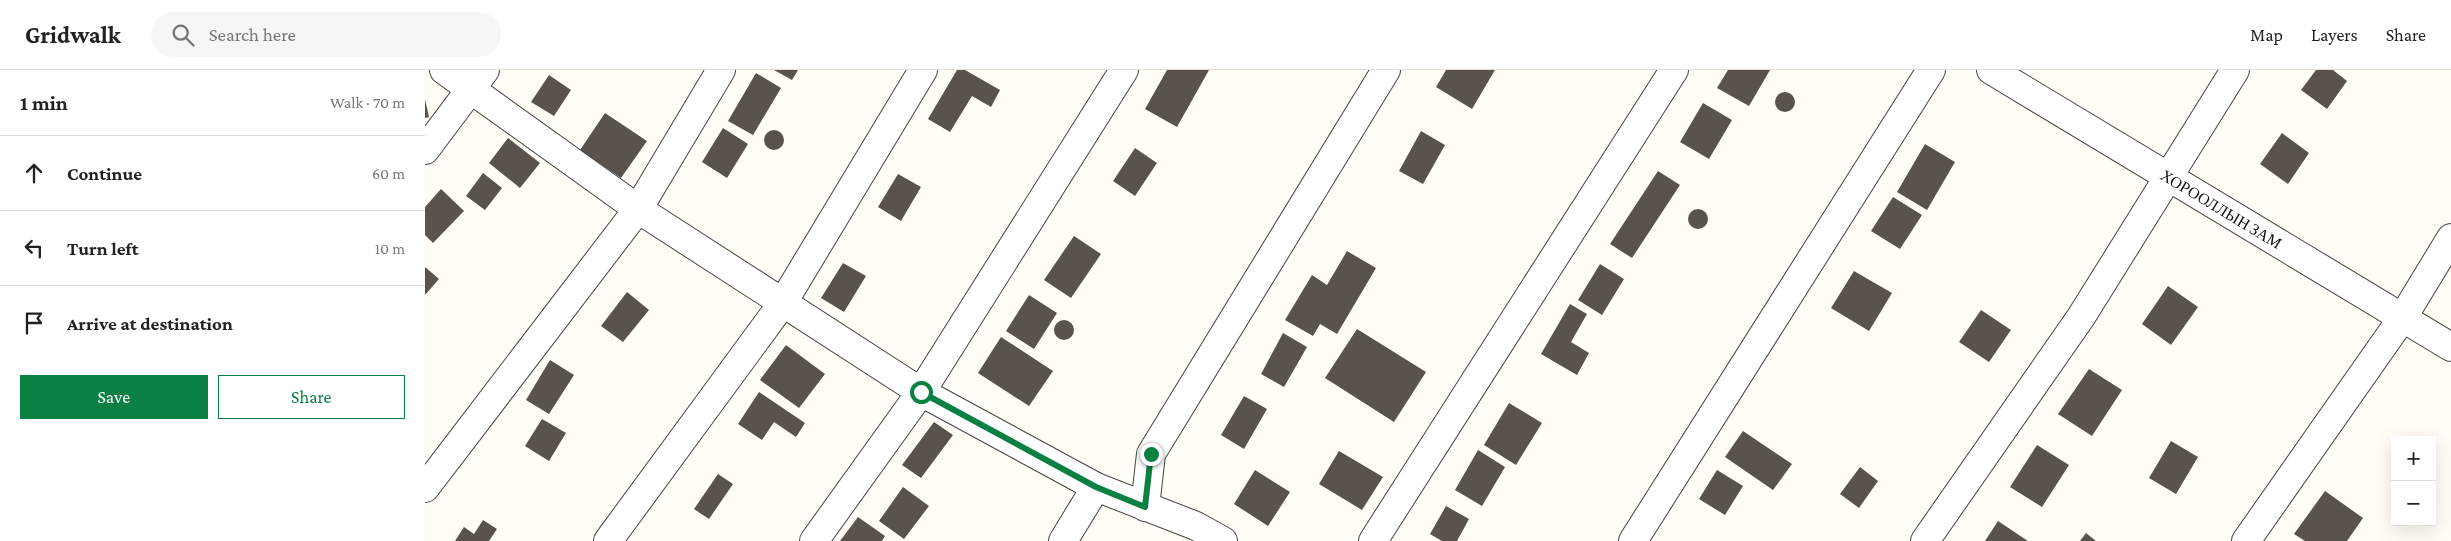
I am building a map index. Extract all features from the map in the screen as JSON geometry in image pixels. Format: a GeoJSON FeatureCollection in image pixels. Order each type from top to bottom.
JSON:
{"type":"FeatureCollection","features":[{"type":"Feature","properties":{"kind":"street"},"geometry":{"type":"LineString","coordinates":[[444,70],[479,80],[637,209],[921,392],[1096,487],[1145,507],[1191,534],[1223,541]]}},
{"type":"Feature","properties":{"kind":"street"},"geometry":{"type":"LineString","coordinates":[[425,488],[637,209],[721,70]]}},
{"type":"Feature","properties":{"kind":"street"},"geometry":{"type":"LineString","coordinates":[[609,541],[782,304],[923,70]]}},
{"type":"Feature","properties":{"kind":"street"},"geometry":{"type":"LineString","coordinates":[[814,541],[921,392],[1124,70]]}},
{"type":"Feature","properties":{"kind":"street"},"geometry":{"type":"LineString","coordinates":[[1145,507],[1151,454],[1386,70]]}},
{"type":"Feature","properties":{"kind":"street"},"geometry":{"type":"LineString","coordinates":[[1373,541],[1674,70]]}},
{"type":"Feature","properties":{"kind":"street"},"geometry":{"type":"LineString","coordinates":[[1633,541],[1931,70]]}},
{"type":"Feature","properties":{"kind":"street","name":"ХОРООЛЛЫН ЗАМ"},"geometry":{"type":"LineString","coordinates":[[1991,70],[2451,347]]}},
{"type":"Feature","properties":{"kind":"street"},"geometry":{"type":"LineString","coordinates":[[1925,541],[2081,317],[2235,70]]}},
{"type":"Feature","properties":{"kind":"street"},"geometry":{"type":"LineString","coordinates":[[425,150],[479,80]]}},
{"type":"Feature","properties":{"kind":"street"},"geometry":{"type":"LineString","coordinates":[[2246,541],[2403,317],[2451,238]]}},
{"type":"Feature","properties":{"kind":"street"},"geometry":{"type":"LineString","coordinates":[[1063,541],[1096,487]]}},
{"type":"Feature","properties":{"kind":"building"},"geometry":{"type":"Polygon","coordinates":[[[774,70],[798,70],[792,80],[774,70]]]}},
{"type":"Feature","properties":{"kind":"building"},"geometry":{"type":"Polygon","coordinates":[[[957,70],[965,70],[1000,90],[991,107],[972,96],[950,132],[928,119],[957,70]]]}},
{"type":"Feature","properties":{"kind":"building"},"geometry":{"type":"Polygon","coordinates":[[[1167,70],[1209,70],[1177,127],[1145,109],[1167,70]]]}},
{"type":"Feature","properties":{"kind":"building"},"geometry":{"type":"Polygon","coordinates":[[[1446,70],[1495,70],[1472,109],[1436,87],[1446,70]]]}},
{"type":"Feature","properties":{"kind":"building"},"geometry":{"type":"Polygon","coordinates":[[[1728,70],[1770,70],[1749,106],[1717,88],[1728,70]]]}},
{"type":"Feature","properties":{"kind":"building"},"geometry":{"type":"Polygon","coordinates":[[[2316,70],[2333,70],[2347,81],[2327,109],[2301,90],[2316,70]]]}},
{"type":"Feature","properties":{"kind":"building"},"geometry":{"type":"Polygon","coordinates":[[[756,73],[781,88],[753,135],[728,121],[756,73]]]}},
{"type":"Feature","properties":{"kind":"building"},"geometry":{"type":"Polygon","coordinates":[[[549,75],[571,90],[554,116],[531,102],[549,75]]]}},
{"type":"Feature","properties":{"kind":"building"},"geometry":{"type":"Polygon","coordinates":[[[1785,92],[1792,95],[1795,102],[1792,109],[1785,112],[1778,109],[1775,102],[1778,95],[1785,92]]]}},
{"type":"Feature","properties":{"kind":"building"},"geometry":{"type":"Polygon","coordinates":[[[425,99],[429,117],[425,118],[425,99]]]}},
{"type":"Feature","properties":{"kind":"building"},"geometry":{"type":"Polygon","coordinates":[[[1703,103],[1732,120],[1709,159],[1680,142],[1703,103]]]}},
{"type":"Feature","properties":{"kind":"building"},"geometry":{"type":"Polygon","coordinates":[[[605,113],[647,141],[621,178],[580,150],[605,113]]]}},
{"type":"Feature","properties":{"kind":"building"},"geometry":{"type":"Polygon","coordinates":[[[723,128],[748,144],[727,178],[702,162],[723,128]]]}},
{"type":"Feature","properties":{"kind":"building"},"geometry":{"type":"Polygon","coordinates":[[[774,130],[781,133],[784,140],[781,147],[774,150],[767,147],[764,140],[767,133],[774,130]]]}},
{"type":"Feature","properties":{"kind":"building"},"geometry":{"type":"Polygon","coordinates":[[[1421,131],[1445,145],[1423,184],[1399,171],[1421,131]]]}},
{"type":"Feature","properties":{"kind":"building"},"geometry":{"type":"Polygon","coordinates":[[[2282,133],[2309,153],[2288,184],[2260,164],[2282,133]]]}},
{"type":"Feature","properties":{"kind":"building"},"geometry":{"type":"Polygon","coordinates":[[[508,138],[540,163],[520,188],[489,163],[508,138]]]}},
{"type":"Feature","properties":{"kind":"building"},"geometry":{"type":"Polygon","coordinates":[[[1925,144],[1955,162],[1927,210],[1897,192],[1925,144]]]}},
{"type":"Feature","properties":{"kind":"building"},"geometry":{"type":"Polygon","coordinates":[[[1135,148],[1157,163],[1135,196],[1113,181],[1135,148]]]}},
{"type":"Feature","properties":{"kind":"building"},"geometry":{"type":"Polygon","coordinates":[[[1658,171],[1680,185],[1632,258],[1610,244],[1658,171]]]}},
{"type":"Feature","properties":{"kind":"building"},"geometry":{"type":"Polygon","coordinates":[[[483,173],[502,188],[485,210],[466,196],[483,173]]]}},
{"type":"Feature","properties":{"kind":"building"},"geometry":{"type":"Polygon","coordinates":[[[898,174],[921,187],[901,221],[878,207],[898,174]]]}},
{"type":"Feature","properties":{"kind":"building"},"geometry":{"type":"Polygon","coordinates":[[[441,189],[464,211],[433,243],[425,235],[425,207],[441,189]]]}},
{"type":"Feature","properties":{"kind":"building"},"geometry":{"type":"Polygon","coordinates":[[[1893,197],[1922,215],[1900,249],[1871,231],[1893,197]]]}},
{"type":"Feature","properties":{"kind":"building"},"geometry":{"type":"Polygon","coordinates":[[[1698,209],[1705,212],[1708,219],[1705,226],[1698,229],[1691,226],[1688,219],[1691,212],[1698,209]]]}},
{"type":"Feature","properties":{"kind":"building"},"geometry":{"type":"Polygon","coordinates":[[[1074,236],[1101,254],[1071,298],[1044,280],[1074,236]]]}},
{"type":"Feature","properties":{"kind":"building"},"geometry":{"type":"Polygon","coordinates":[[[1347,251],[1376,268],[1337,334],[1320,324],[1313,336],[1285,320],[1312,275],[1327,285],[1347,251]]]}},
{"type":"Feature","properties":{"kind":"building"},"geometry":{"type":"Polygon","coordinates":[[[843,263],[866,276],[844,312],[821,298],[843,263]]]}},
{"type":"Feature","properties":{"kind":"building"},"geometry":{"type":"Polygon","coordinates":[[[1600,264],[1624,279],[1602,315],[1578,300],[1600,264]]]}},
{"type":"Feature","properties":{"kind":"building"},"geometry":{"type":"Polygon","coordinates":[[[425,267],[439,279],[425,295],[425,267]]]}},
{"type":"Feature","properties":{"kind":"building"},"geometry":{"type":"Polygon","coordinates":[[[1854,271],[1892,293],[1869,331],[1831,308],[1854,271]]]}},
{"type":"Feature","properties":{"kind":"building"},"geometry":{"type":"Polygon","coordinates":[[[2168,286],[2198,307],[2171,345],[2142,324],[2168,286]]]}},
{"type":"Feature","properties":{"kind":"building"},"geometry":{"type":"Polygon","coordinates":[[[627,292],[649,310],[623,342],[601,326],[627,292]]]}},
{"type":"Feature","properties":{"kind":"building"},"geometry":{"type":"Polygon","coordinates":[[[1029,295],[1057,313],[1034,349],[1006,331],[1029,295]]]}},
{"type":"Feature","properties":{"kind":"building"},"geometry":{"type":"Polygon","coordinates":[[[1570,304],[1587,314],[1571,342],[1589,353],[1577,375],[1541,354],[1570,304]]]}},
{"type":"Feature","properties":{"kind":"building"},"geometry":{"type":"Polygon","coordinates":[[[1981,310],[2011,330],[1989,362],[1959,342],[1981,310]]]}},
{"type":"Feature","properties":{"kind":"building"},"geometry":{"type":"Polygon","coordinates":[[[1064,320],[1071,323],[1074,330],[1071,337],[1064,340],[1057,337],[1054,330],[1057,323],[1064,320]]]}},
{"type":"Feature","properties":{"kind":"building"},"geometry":{"type":"Polygon","coordinates":[[[1357,329],[1426,372],[1394,422],[1325,378],[1357,329]]]}},
{"type":"Feature","properties":{"kind":"building"},"geometry":{"type":"Polygon","coordinates":[[[1283,333],[1307,347],[1284,387],[1261,374],[1283,333]]]}},
{"type":"Feature","properties":{"kind":"building"},"geometry":{"type":"Polygon","coordinates":[[[1001,337],[1053,371],[1029,406],[978,373],[1001,337]]]}},
{"type":"Feature","properties":{"kind":"building"},"geometry":{"type":"Polygon","coordinates":[[[786,345],[825,374],[799,408],[760,380],[786,345]]]}},
{"type":"Feature","properties":{"kind":"building"},"geometry":{"type":"Polygon","coordinates":[[[550,360],[574,375],[549,414],[526,400],[550,360]]]}},
{"type":"Feature","properties":{"kind":"building"},"geometry":{"type":"Polygon","coordinates":[[[2089,369],[2122,390],[2092,436],[2058,414],[2089,369]]]}},
{"type":"Feature","properties":{"kind":"building"},"geometry":{"type":"Polygon","coordinates":[[[759,392],[805,423],[796,437],[774,422],[762,440],[738,424],[759,392]]]}},
{"type":"Feature","properties":{"kind":"building"},"geometry":{"type":"Polygon","coordinates":[[[1244,396],[1267,409],[1244,449],[1221,435],[1244,396]]]}},
{"type":"Feature","properties":{"kind":"building"},"geometry":{"type":"Polygon","coordinates":[[[1509,403],[1542,423],[1516,465],[1484,445],[1509,403]]]}},
{"type":"Feature","properties":{"kind":"building"},"geometry":{"type":"Polygon","coordinates":[[[542,419],[566,433],[549,461],[525,446],[542,419]]]}},
{"type":"Feature","properties":{"kind":"building"},"geometry":{"type":"Polygon","coordinates":[[[934,422],[953,435],[921,478],[902,465],[934,422]]]}},
{"type":"Feature","properties":{"kind":"building"},"geometry":{"type":"Polygon","coordinates":[[[1743,431],[1792,464],[1773,490],[1725,457],[1743,431]]]}},
{"type":"Feature","properties":{"kind":"building"},"geometry":{"type":"Polygon","coordinates":[[[2171,441],[2198,457],[2176,494],[2149,478],[2171,441]]]}},
{"type":"Feature","properties":{"kind":"building"},"geometry":{"type":"Polygon","coordinates":[[[2037,445],[2069,465],[2042,507],[2010,487],[2037,445]]]}},
{"type":"Feature","properties":{"kind":"building"},"geometry":{"type":"Polygon","coordinates":[[[1478,450],[1505,467],[1482,506],[1455,490],[1478,450]]]}},
{"type":"Feature","properties":{"kind":"building"},"geometry":{"type":"Polygon","coordinates":[[[1339,451],[1383,477],[1362,510],[1319,484],[1339,451]]]}},
{"type":"Feature","properties":{"kind":"building"},"geometry":{"type":"Polygon","coordinates":[[[1860,467],[1878,481],[1859,508],[1840,494],[1860,467]]]}},
{"type":"Feature","properties":{"kind":"building"},"geometry":{"type":"Polygon","coordinates":[[[1255,470],[1290,492],[1268,526],[1234,504],[1255,470]]]}},
{"type":"Feature","properties":{"kind":"building"},"geometry":{"type":"Polygon","coordinates":[[[1717,470],[1743,486],[1725,515],[1699,499],[1717,470]]]}},
{"type":"Feature","properties":{"kind":"building"},"geometry":{"type":"Polygon","coordinates":[[[718,474],[733,484],[709,519],[694,509],[718,474]]]}},
{"type":"Feature","properties":{"kind":"building"},"geometry":{"type":"Polygon","coordinates":[[[903,487],[929,506],[904,539],[879,521],[903,487]]]}},
{"type":"Feature","properties":{"kind":"building"},"geometry":{"type":"Polygon","coordinates":[[[2325,491],[2363,518],[2347,541],[2305,541],[2294,534],[2325,491]]]}},
{"type":"Feature","properties":{"kind":"building"},"geometry":{"type":"Polygon","coordinates":[[[1446,506],[1469,519],[1457,541],[1442,541],[1430,534],[1446,506]]]}},
{"type":"Feature","properties":{"kind":"building"},"geometry":{"type":"Polygon","coordinates":[[[858,517],[885,536],[882,541],[840,541],[858,517]]]}},
{"type":"Feature","properties":{"kind":"building"},"geometry":{"type":"Polygon","coordinates":[[[483,520],[497,529],[489,541],[455,541],[464,527],[474,534],[483,520]]]}},
{"type":"Feature","properties":{"kind":"building"},"geometry":{"type":"Polygon","coordinates":[[[1998,521],[2028,541],[1985,541],[1998,521]]]}},
{"type":"Feature","properties":{"kind":"building"},"geometry":{"type":"Polygon","coordinates":[[[2086,533],[2096,541],[2080,541],[2086,533]]]}},
{"type":"Feature","properties":{"kind":"route"},"geometry":{"type":"LineString","coordinates":[[921,392],[1096,487],[1145,507],[1151,454]]}}]}
